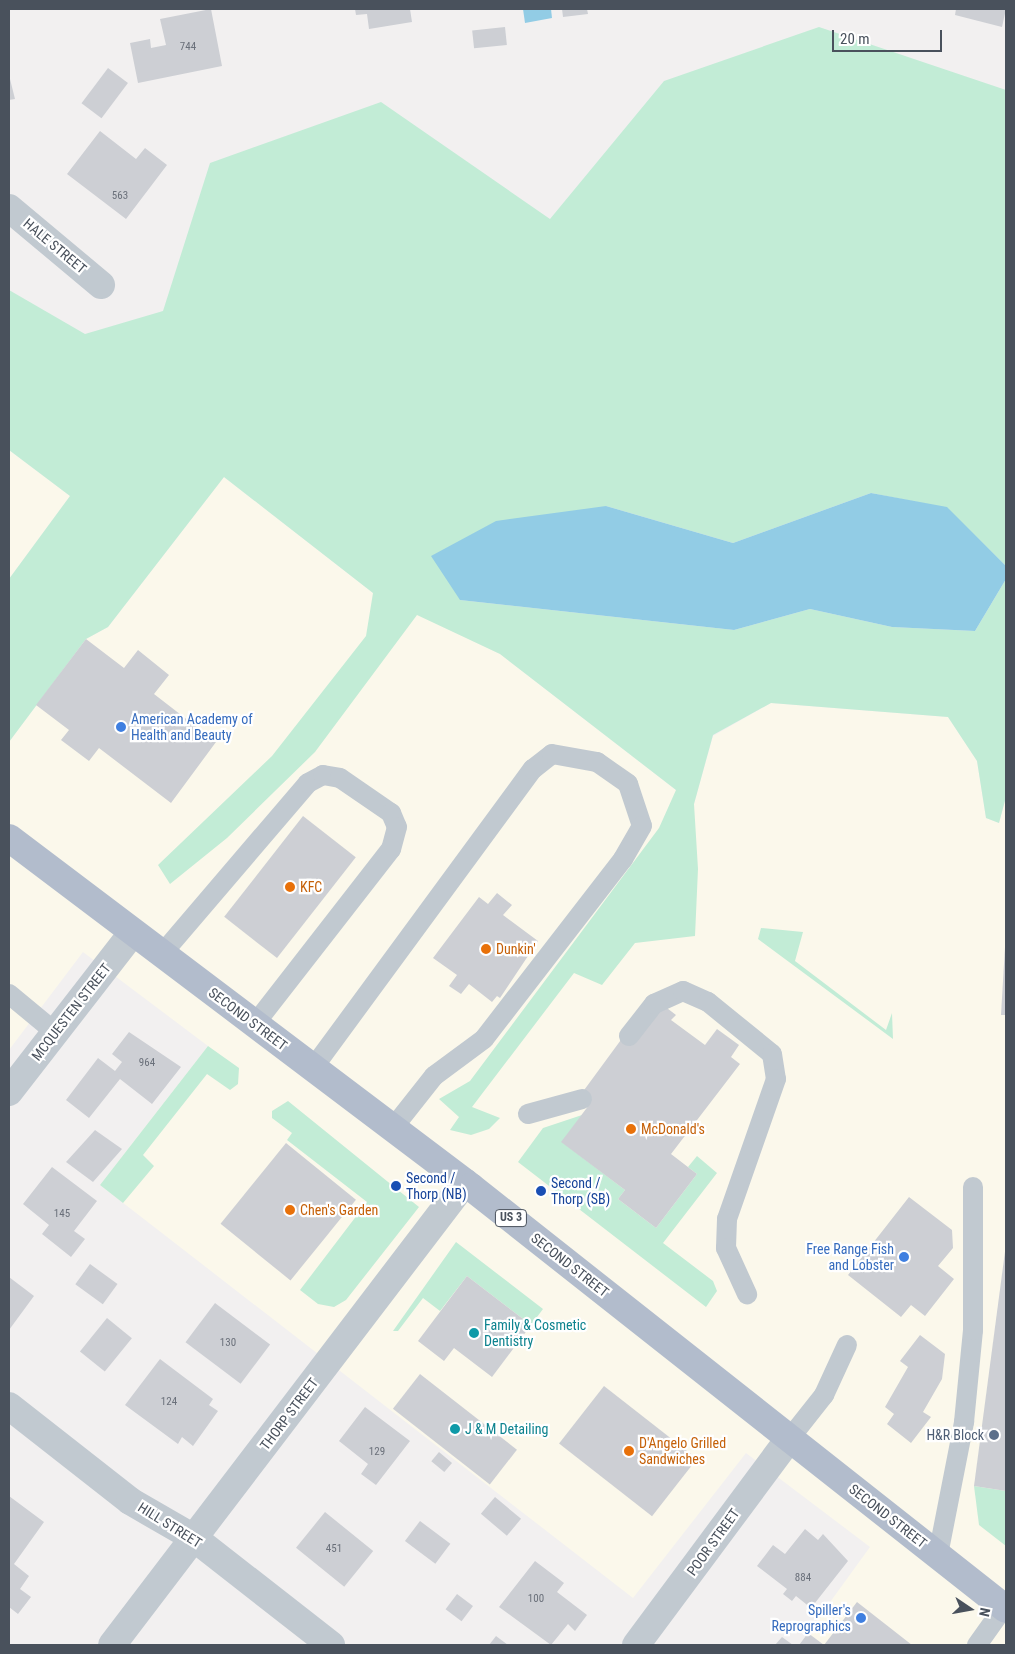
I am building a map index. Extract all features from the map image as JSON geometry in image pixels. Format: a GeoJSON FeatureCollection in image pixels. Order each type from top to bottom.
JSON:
{"type":"FeatureCollection","features":[{"type":"Feature","properties":{"kind":"main road","name":"SECOND STREET"},"geometry":{"type":"LineString","coordinates":[[9,838],[161,955],[465,1182],[1005,1608]]}},
{"type":"Feature","properties":{"kind":"street","name":"HALE STREET"},"geometry":{"type":"LineString","coordinates":[[9,208],[101,285]]}},
{"type":"Feature","properties":{"kind":"street","name":"MCQUESTEN STREET"},"geometry":{"type":"LineString","coordinates":[[9,1092],[132,932]]}},
{"type":"Feature","properties":{"kind":"street","name":"THORP STREET"},"geometry":{"type":"LineString","coordinates":[[112,1645],[465,1182]]}},
{"type":"Feature","properties":{"kind":"street","name":"HILL STREET"},"geometry":{"type":"LineString","coordinates":[[9,1406],[130,1501],[194,1538],[331,1645]]}},
{"type":"Feature","properties":{"kind":"street","name":"POOR STREET"},"geometry":{"type":"LineString","coordinates":[[636,1645],[790,1438]]}},
{"type":"Feature","properties":{"kind":"lane"},"geometry":{"type":"LineString","coordinates":[[313,1068],[533,770],[552,754],[597,762],[628,784],[642,826],[624,859],[484,1039],[434,1076],[393,1128]]}},
{"type":"Feature","properties":{"kind":"lane"},"geometry":{"type":"LineString","coordinates":[[161,955],[308,783],[323,776],[340,778],[391,813],[398,828],[391,849],[255,1024]]}},
{"type":"Feature","properties":{"kind":"lane"},"geometry":{"type":"LineString","coordinates":[[630,1036],[654,1004],[683,991],[708,1002],[772,1054],[776,1079],[727,1219],[726,1248],[747,1294]]}},
{"type":"Feature","properties":{"kind":"lane"},"geometry":{"type":"LineString","coordinates":[[9,994],[55,1032]]}},
{"type":"Feature","properties":{"kind":"lane"},"geometry":{"type":"LineString","coordinates":[[528,1114],[582,1099]]}},
{"type":"Feature","properties":{"kind":"lane"},"geometry":{"type":"LineString","coordinates":[[938,1555],[964,1422],[972,1348],[973,1187]]}},
{"type":"Feature","properties":{"kind":"lane"},"geometry":{"type":"LineString","coordinates":[[790,1438],[824,1395],[848,1345]]}},
{"type":"Feature","properties":{"kind":"lane"},"geometry":{"type":"LineString","coordinates":[[977,1645],[1005,1608]]}},
{"type":"Feature","properties":{"kind":"shaded area"},"geometry":{"type":"Polygon","coordinates":[[[9,450],[70,496],[9,579],[9,450]]]}},
{"type":"Feature","properties":{"kind":"shaded area"},"geometry":{"type":"Polygon","coordinates":[[[224,477],[373,593],[500,654],[694,804],[713,736],[771,703],[948,717],[977,761],[986,818],[999,823],[1006,797],[1006,1645],[799,1645],[870,1547],[746,1453],[633,1598],[100,1185],[208,1046],[83,952],[9,1050],[9,742],[86,639],[108,627],[224,477]]]}},
{"type":"Feature","properties":{"kind":"green space"},"geometry":{"type":"Polygon","coordinates":[[[819,27],[1006,90],[1006,566],[947,508],[871,493],[733,543],[606,506],[460,600],[734,630],[810,609],[892,627],[975,631],[1006,579],[1006,797],[999,823],[986,818],[977,761],[948,717],[771,703],[713,735],[694,804],[698,869],[695,936],[635,943],[602,985],[574,973],[472,1107],[500,1118],[489,1129],[471,1135],[450,1130],[459,1117],[439,1099],[470,1081],[659,828],[676,790],[500,654],[417,615],[315,752],[227,838],[170,884],[158,865],[272,756],[366,636],[373,593],[224,477],[108,627],[86,639],[9,742],[9,579],[70,496],[9,450],[9,290],[85,334],[163,311],[210,163],[381,102],[550,219],[664,81],[819,27]]]}},
{"type":"Feature","properties":{"kind":"green space"},"geometry":{"type":"Polygon","coordinates":[[[761,928],[803,932],[795,961],[886,1030],[892,1013],[893,1039],[758,939],[761,928]]]}},
{"type":"Feature","properties":{"kind":"green space"},"geometry":{"type":"Polygon","coordinates":[[[208,1046],[239,1068],[238,1084],[230,1090],[207,1074],[143,1155],[154,1166],[123,1203],[100,1185],[208,1046]]]}},
{"type":"Feature","properties":{"kind":"green space"},"geometry":{"type":"Polygon","coordinates":[[[288,1101],[419,1207],[346,1300],[334,1307],[318,1304],[300,1290],[367,1202],[287,1140],[292,1133],[272,1118],[272,1111],[288,1101]]]}},
{"type":"Feature","properties":{"kind":"green space"},"geometry":{"type":"Polygon","coordinates":[[[582,1115],[562,1142],[625,1190],[618,1199],[656,1228],[697,1174],[688,1167],[697,1156],[717,1173],[663,1243],[713,1281],[717,1291],[706,1307],[518,1162],[543,1128],[582,1115]]]}},
{"type":"Feature","properties":{"kind":"green space"},"geometry":{"type":"Polygon","coordinates":[[[456,1242],[543,1309],[531,1325],[467,1276],[440,1311],[423,1298],[398,1331],[393,1331],[456,1242]]]}},
{"type":"Feature","properties":{"kind":"green space"},"geometry":{"type":"Polygon","coordinates":[[[974,1486],[1006,1491],[1006,1546],[979,1525],[974,1486]]]}},
{"type":"Feature","properties":{"kind":"water"},"geometry":{"type":"Polygon","coordinates":[[[523,9],[551,9],[552,18],[525,23],[523,9]]]}},
{"type":"Feature","properties":{"kind":"water"},"geometry":{"type":"Polygon","coordinates":[[[871,493],[947,507],[1006,566],[1006,579],[975,631],[892,627],[810,609],[734,630],[460,600],[431,556],[496,521],[606,506],[733,543],[871,493]]]}},
{"type":"Feature","properties":{"kind":"building"},"geometry":{"type":"Polygon","coordinates":[[[211,9],[222,66],[138,83],[130,43],[150,39],[151,48],[166,45],[160,19],[211,9]]]}},
{"type":"Feature","properties":{"kind":"building"},"geometry":{"type":"Polygon","coordinates":[[[355,9],[410,9],[412,22],[369,29],[367,14],[356,15],[355,9]]]}},
{"type":"Feature","properties":{"kind":"building"},"geometry":{"type":"Polygon","coordinates":[[[562,9],[587,9],[588,14],[563,17],[562,9]]]}},
{"type":"Feature","properties":{"kind":"building"},"geometry":{"type":"Polygon","coordinates":[[[956,9],[1006,9],[1002,27],[955,15],[956,9]]]}},
{"type":"Feature","properties":{"kind":"building"},"geometry":{"type":"Polygon","coordinates":[[[505,27],[507,45],[474,48],[472,30],[505,27]]]}},
{"type":"Feature","properties":{"kind":"building"},"geometry":{"type":"Polygon","coordinates":[[[108,68],[128,83],[101,118],[82,103],[108,68]]]}},
{"type":"Feature","properties":{"kind":"building"},"geometry":{"type":"Polygon","coordinates":[[[9,75],[15,99],[9,100],[9,75]]]}},
{"type":"Feature","properties":{"kind":"building"},"geometry":{"type":"Polygon","coordinates":[[[100,131],[136,159],[145,148],[167,165],[126,219],[67,174],[100,131]]]}},
{"type":"Feature","properties":{"kind":"building"},"geometry":{"type":"Polygon","coordinates":[[[86,639],[124,668],[138,650],[169,675],[154,694],[216,742],[171,803],[99,748],[89,761],[61,740],[69,730],[36,705],[86,639]]]}},
{"type":"Feature","properties":{"kind":"building","name":"KFC"},"geometry":{"type":"Polygon","coordinates":[[[303,816],[356,857],[277,958],[224,917],[303,816]]]}},
{"type":"Feature","properties":{"kind":"building","name":"Dunkin'"},"geometry":{"type":"Polygon","coordinates":[[[497,893],[512,905],[503,915],[538,941],[500,998],[497,996],[492,1002],[469,984],[461,994],[449,986],[457,975],[433,958],[479,897],[488,904],[497,893]]]}},
{"type":"Feature","properties":{"kind":"building"},"geometry":{"type":"Polygon","coordinates":[[[1005,947],[1006,1015],[1001,1015],[1005,947]]]}},
{"type":"Feature","properties":{"kind":"building","name":"McDonald's"},"geometry":{"type":"Polygon","coordinates":[[[663,1005],[676,1015],[671,1020],[705,1045],[717,1029],[739,1045],[731,1057],[740,1064],[671,1154],[697,1174],[656,1228],[618,1199],[625,1190],[561,1142],[589,1105],[579,1097],[626,1033],[663,1005]]]}},
{"type":"Feature","properties":{"kind":"building"},"geometry":{"type":"Polygon","coordinates":[[[129,1032],[181,1067],[152,1104],[120,1079],[89,1118],[66,1100],[98,1058],[115,1071],[122,1062],[112,1054],[129,1032]]]}},
{"type":"Feature","properties":{"kind":"building"},"geometry":{"type":"Polygon","coordinates":[[[95,1130],[122,1149],[93,1182],[66,1162],[95,1130]]]}},
{"type":"Feature","properties":{"kind":"building","name":"Chen's Garden"},"geometry":{"type":"Polygon","coordinates":[[[286,1143],[356,1200],[290,1280],[221,1224],[286,1143]]]}},
{"type":"Feature","properties":{"kind":"building"},"geometry":{"type":"Polygon","coordinates":[[[52,1167],[97,1201],[74,1231],[85,1239],[71,1257],[42,1234],[49,1225],[23,1204],[52,1167]]]}},
{"type":"Feature","properties":{"kind":"building","name":"Free Range Fish and Lobster"},"geometry":{"type":"Polygon","coordinates":[[[909,1197],[952,1230],[953,1248],[938,1266],[954,1279],[925,1316],[911,1305],[901,1317],[848,1275],[909,1197]]]}},
{"type":"Feature","properties":{"kind":"building","name":"H&R Block"},"geometry":{"type":"Polygon","coordinates":[[[1006,1244],[1006,1491],[974,1486],[1006,1244]]]}},
{"type":"Feature","properties":{"kind":"building"},"geometry":{"type":"Polygon","coordinates":[[[90,1264],[118,1284],[103,1304],[75,1284],[90,1264]]]}},
{"type":"Feature","properties":{"kind":"building","name":"Family & Cosmetic Dentistry"},"geometry":{"type":"Polygon","coordinates":[[[467,1276],[531,1325],[492,1377],[454,1348],[444,1361],[418,1341],[467,1276]]]}},
{"type":"Feature","properties":{"kind":"building"},"geometry":{"type":"Polygon","coordinates":[[[9,1277],[34,1296],[9,1330],[9,1277]]]}},
{"type":"Feature","properties":{"kind":"building"},"geometry":{"type":"Polygon","coordinates":[[[215,1303],[270,1345],[241,1384],[186,1342],[215,1303]]]}},
{"type":"Feature","properties":{"kind":"building"},"geometry":{"type":"Polygon","coordinates":[[[107,1318],[132,1338],[105,1372],[80,1351],[107,1318]]]}},
{"type":"Feature","properties":{"kind":"building"},"geometry":{"type":"Polygon","coordinates":[[[920,1335],[945,1354],[942,1379],[923,1412],[931,1417],[911,1443],[887,1424],[894,1414],[885,1407],[908,1367],[900,1361],[920,1335]]]}},
{"type":"Feature","properties":{"kind":"building"},"geometry":{"type":"Polygon","coordinates":[[[160,1359],[213,1399],[209,1405],[218,1411],[193,1446],[182,1437],[178,1444],[125,1405],[160,1359]]]}},
{"type":"Feature","properties":{"kind":"building","name":"J & M Detailing"},"geometry":{"type":"Polygon","coordinates":[[[420,1374],[517,1450],[490,1484],[393,1409],[420,1374]]]}},
{"type":"Feature","properties":{"kind":"building","name":"D'Angelo Grilled Sandwiches"},"geometry":{"type":"Polygon","coordinates":[[[604,1386],[697,1459],[652,1516],[559,1444],[604,1386]]]}},
{"type":"Feature","properties":{"kind":"building"},"geometry":{"type":"Polygon","coordinates":[[[365,1407],[410,1441],[376,1485],[361,1474],[368,1464],[339,1441],[365,1407]]]}},
{"type":"Feature","properties":{"kind":"building"},"geometry":{"type":"Polygon","coordinates":[[[439,1452],[452,1463],[444,1472],[431,1461],[439,1452]]]}},
{"type":"Feature","properties":{"kind":"building"},"geometry":{"type":"Polygon","coordinates":[[[9,1496],[44,1522],[14,1564],[29,1576],[20,1589],[31,1597],[18,1614],[9,1607],[9,1496]]]}},
{"type":"Feature","properties":{"kind":"building"},"geometry":{"type":"Polygon","coordinates":[[[495,1497],[521,1519],[507,1536],[481,1514],[495,1497]]]}},
{"type":"Feature","properties":{"kind":"building"},"geometry":{"type":"Polygon","coordinates":[[[325,1512],[373,1551],[344,1587],[296,1548],[325,1512]]]}},
{"type":"Feature","properties":{"kind":"building"},"geometry":{"type":"Polygon","coordinates":[[[420,1521],[450,1544],[435,1564],[405,1541],[420,1521]]]}},
{"type":"Feature","properties":{"kind":"building"},"geometry":{"type":"Polygon","coordinates":[[[805,1529],[818,1540],[823,1534],[848,1561],[811,1608],[796,1596],[792,1601],[783,1594],[787,1589],[757,1566],[773,1545],[785,1554],[805,1529]]]}},
{"type":"Feature","properties":{"kind":"building"},"geometry":{"type":"Polygon","coordinates":[[[535,1561],[564,1583],[557,1592],[587,1615],[575,1631],[568,1624],[551,1645],[499,1607],[535,1561]]]}},
{"type":"Feature","properties":{"kind":"building"},"geometry":{"type":"Polygon","coordinates":[[[457,1594],[473,1606],[462,1621],[446,1609],[457,1594]]]}},
{"type":"Feature","properties":{"kind":"building","name":"Spiller's Reprographics"},"geometry":{"type":"Polygon","coordinates":[[[857,1602],[912,1645],[824,1645],[857,1602]]]}},
{"type":"Feature","properties":{"kind":"building"},"geometry":{"type":"Polygon","coordinates":[[[808,1633],[824,1645],[799,1645],[808,1633]]]}},
{"type":"Feature","properties":{"kind":"building"},"geometry":{"type":"Polygon","coordinates":[[[496,1636],[508,1645],[489,1645],[496,1636]]]}},
{"type":"Feature","properties":{"kind":"building"},"geometry":{"type":"Polygon","coordinates":[[[782,1637],[793,1645],[775,1645],[782,1637]]]}},
{"type":"Feature","properties":{"kind":"place","name":"American Academy of Health and Beauty"},"geometry":{"type":"Point","coordinates":[121,727]}},
{"type":"Feature","properties":{"kind":"place","name":"KFC"},"geometry":{"type":"Point","coordinates":[290,887]}},
{"type":"Feature","properties":{"kind":"place","name":"Dunkin'"},"geometry":{"type":"Point","coordinates":[486,949]}},
{"type":"Feature","properties":{"kind":"place","name":"McDonald's"},"geometry":{"type":"Point","coordinates":[631,1129]}},
{"type":"Feature","properties":{"kind":"place","name":"Second / Thorp (NB)"},"geometry":{"type":"Point","coordinates":[396,1186]}},
{"type":"Feature","properties":{"kind":"place","name":"Second / Thorp (SB)"},"geometry":{"type":"Point","coordinates":[541,1191]}},
{"type":"Feature","properties":{"kind":"place","name":"Chen's Garden"},"geometry":{"type":"Point","coordinates":[290,1210]}},
{"type":"Feature","properties":{"kind":"place","name":"Free Range Fish and Lobster"},"geometry":{"type":"Point","coordinates":[904,1257]}},
{"type":"Feature","properties":{"kind":"place","name":"Family & Cosmetic Dentistry"},"geometry":{"type":"Point","coordinates":[474,1333]}},
{"type":"Feature","properties":{"kind":"place","name":"J & M Detailing"},"geometry":{"type":"Point","coordinates":[455,1429]}},
{"type":"Feature","properties":{"kind":"place","name":"H&R Block"},"geometry":{"type":"Point","coordinates":[994,1435]}},
{"type":"Feature","properties":{"kind":"place","name":"D'Angelo Grilled Sandwiches"},"geometry":{"type":"Point","coordinates":[629,1451]}},
{"type":"Feature","properties":{"kind":"place","name":"Spiller's Reprographics"},"geometry":{"type":"Point","coordinates":[861,1618]}}]}
